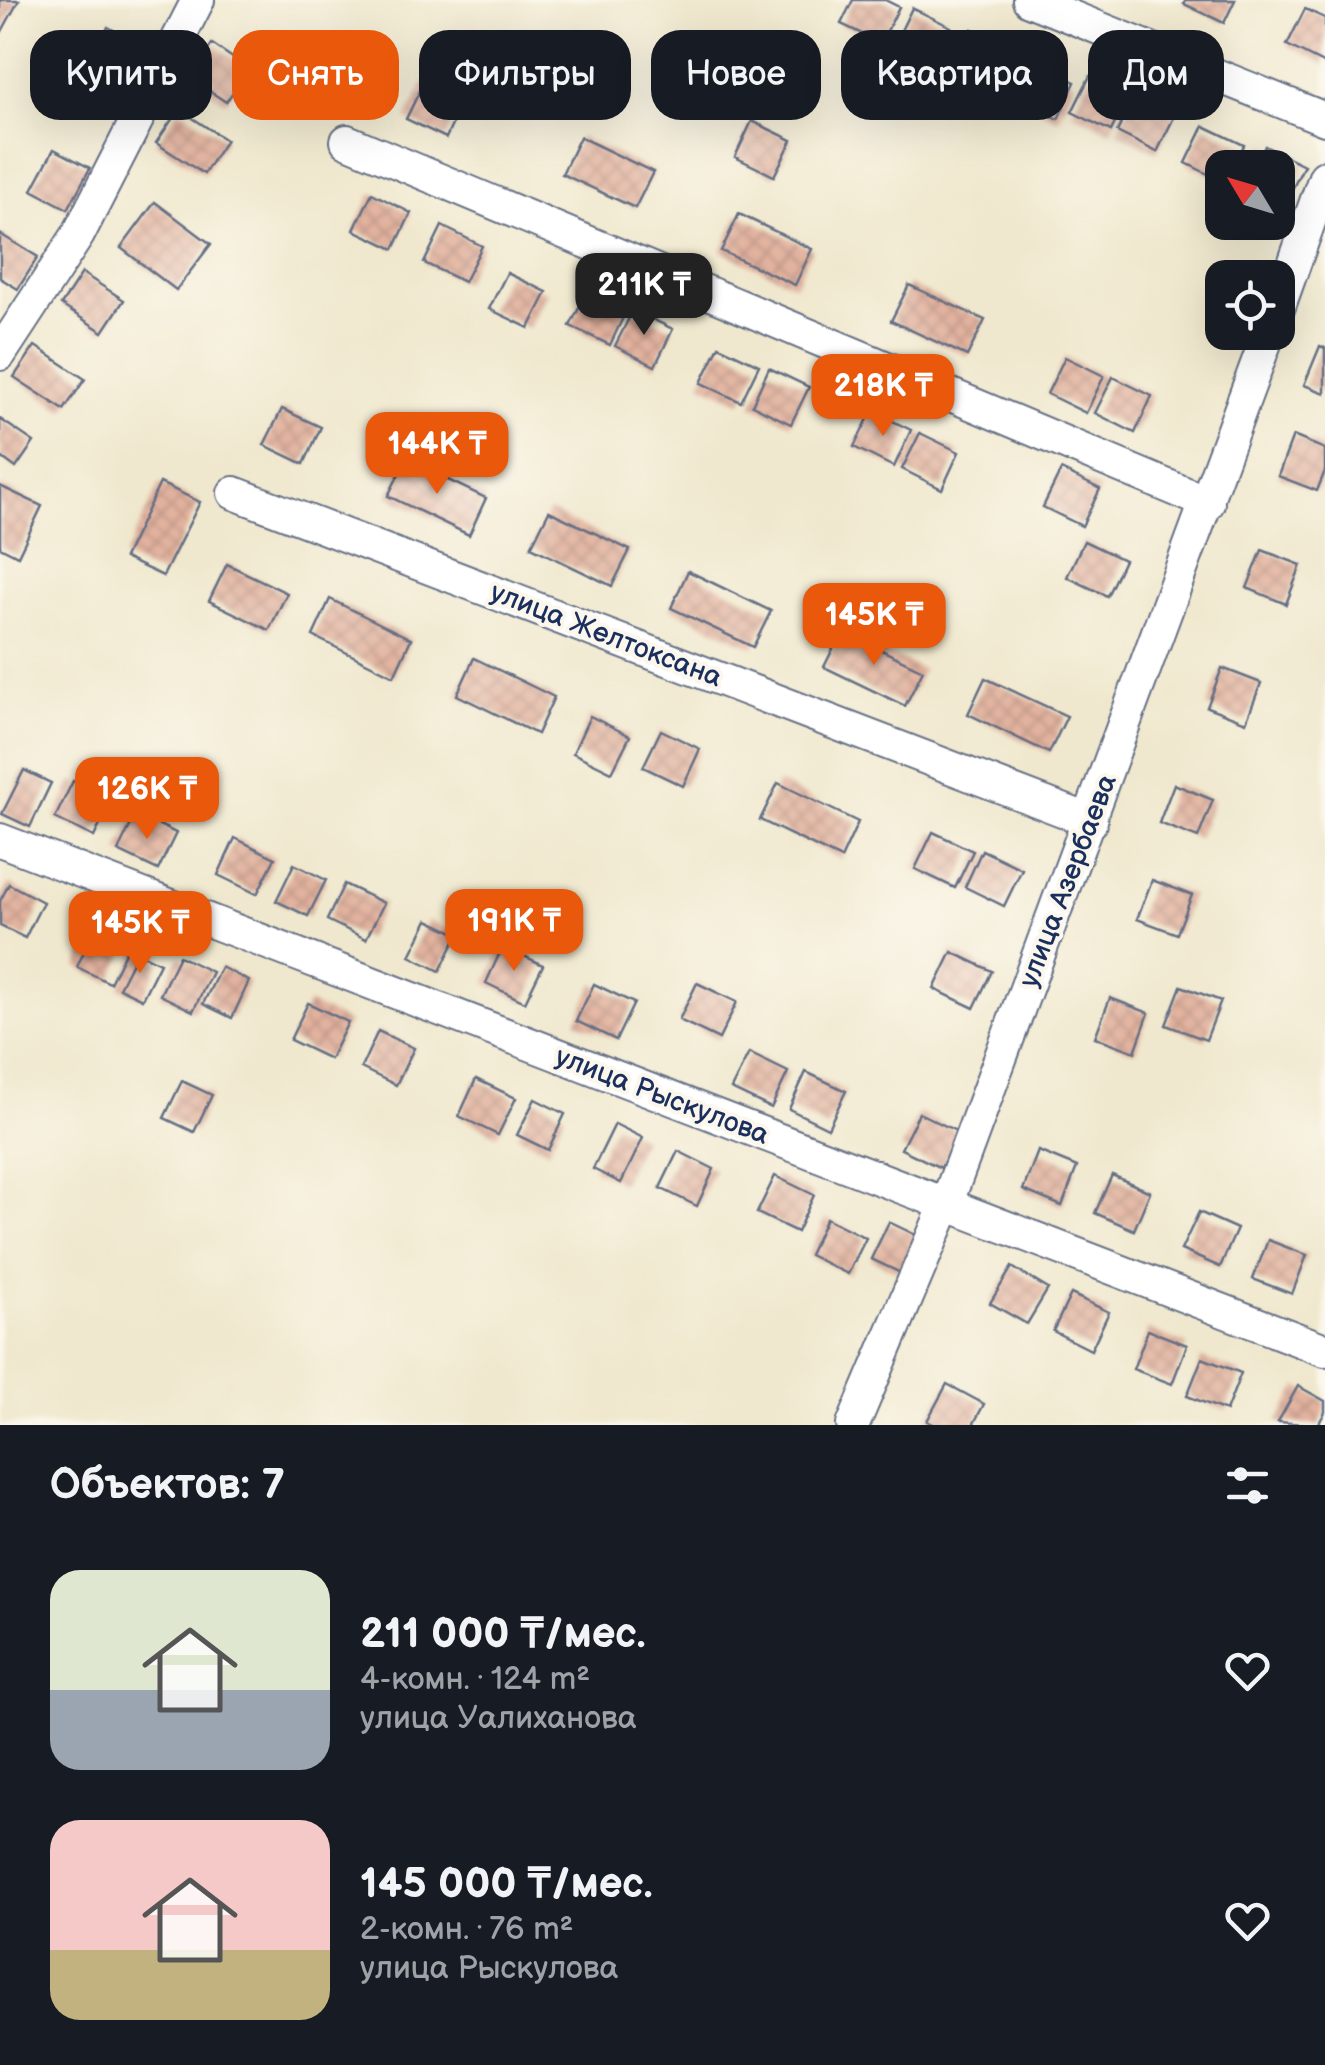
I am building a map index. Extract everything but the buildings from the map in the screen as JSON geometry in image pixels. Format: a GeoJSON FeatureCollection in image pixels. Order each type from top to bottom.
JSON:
{"type":"FeatureCollection","features":[{"type":"Feature","properties":{"kind":"street"},"geometry":{"type":"LineString","coordinates":[[0,354],[78,235],[198,0]]}},
{"type":"Feature","properties":{"kind":"street"},"geometry":{"type":"LineString","coordinates":[[1029,0],[1325,119]]}},
{"type":"Feature","properties":{"kind":"street"},"geometry":{"type":"LineString","coordinates":[[347,141],[1208,502]]}},
{"type":"Feature","properties":{"kind":"street"},"geometry":{"type":"LineString","coordinates":[[1295,261],[1325,177]]}},
{"type":"Feature","properties":{"kind":"street","name":"улица Азербаева"},"geometry":{"type":"LineString","coordinates":[[853,1425],[946,1205],[1263,350]]}},
{"type":"Feature","properties":{"kind":"street","name":"улица Желтоксана"},"geometry":{"type":"LineString","coordinates":[[234,493],[1090,821]]}},
{"type":"Feature","properties":{"kind":"street","name":"улица Рыскулова"},"geometry":{"type":"LineString","coordinates":[[0,840],[1325,1350]]}}]}
